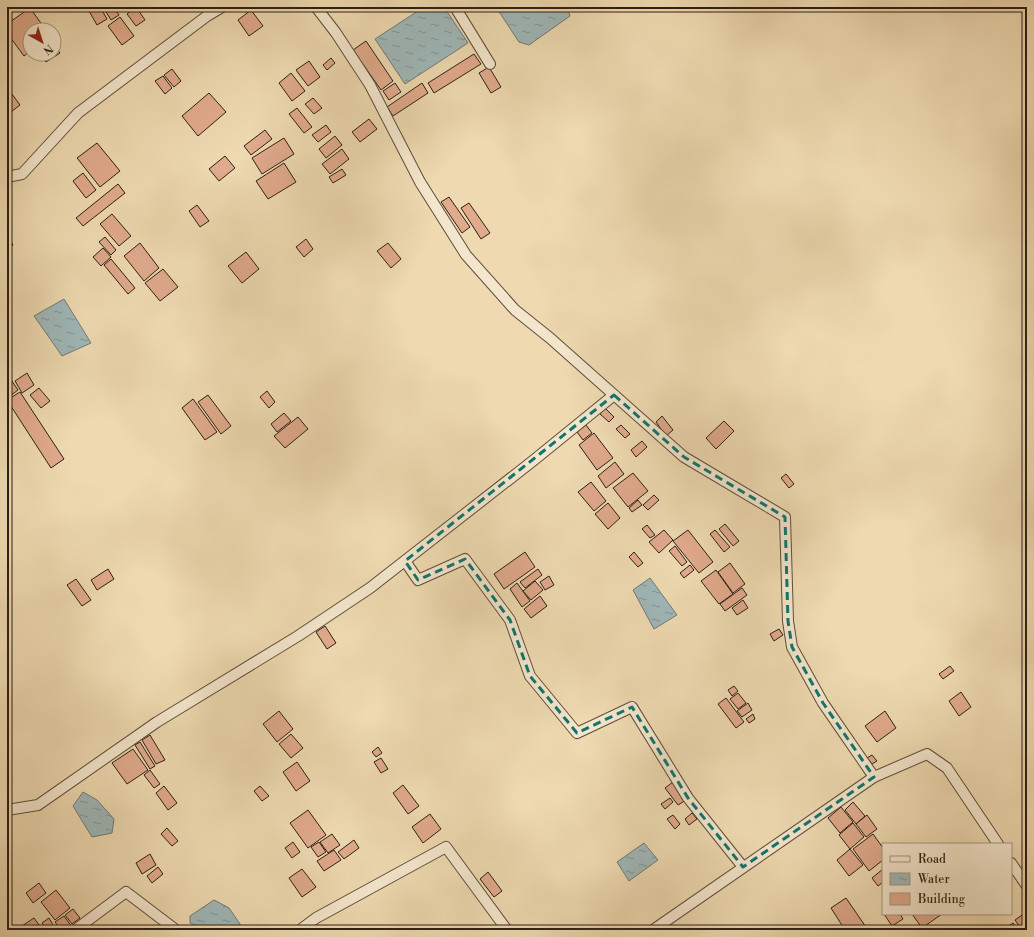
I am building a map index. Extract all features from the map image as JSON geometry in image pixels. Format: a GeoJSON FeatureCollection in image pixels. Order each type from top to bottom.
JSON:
{"type":"FeatureCollection","features":[{"type":"Feature","properties":{"kind":"street"},"geometry":{"type":"LineString","coordinates":[[7,178],[22,174],[78,113],[206,16],[222,7]]}},
{"type":"Feature","properties":{"kind":"street"},"geometry":{"type":"LineString","coordinates":[[316,7],[336,33],[370,85],[420,182],[466,255],[515,310],[550,338],[684,457],[785,517],[788,621],[792,647],[823,703],[874,777]]}},
{"type":"Feature","properties":{"kind":"street"},"geometry":{"type":"LineString","coordinates":[[455,7],[490,64]]}},
{"type":"Feature","properties":{"kind":"street"},"geometry":{"type":"LineString","coordinates":[[7,810],[38,805],[157,722],[298,636],[370,588],[614,395]]}},
{"type":"Feature","properties":{"kind":"street"},"geometry":{"type":"LineString","coordinates":[[405,560],[418,580],[465,559],[510,620],[530,676],[577,733],[632,707],[688,798],[743,867]]}},
{"type":"Feature","properties":{"kind":"street"},"geometry":{"type":"LineString","coordinates":[[653,930],[874,777],[927,754],[947,768],[997,843]]}},
{"type":"Feature","properties":{"kind":"street"},"geometry":{"type":"LineString","coordinates":[[300,930],[316,918],[446,847],[507,930]]}},
{"type":"Feature","properties":{"kind":"street"},"geometry":{"type":"LineString","coordinates":[[1012,864],[1027,886]]}},
{"type":"Feature","properties":{"kind":"street"},"geometry":{"type":"LineString","coordinates":[[75,930],[126,892],[176,930]]}},
{"type":"Feature","properties":{"kind":"highlighted area"},"geometry":{"type":"Polygon","coordinates":[[[614,395],[684,457],[785,517],[788,621],[792,647],[823,703],[874,777],[743,867],[688,798],[632,707],[577,733],[530,676],[510,620],[465,559],[418,580],[405,561],[614,395]]]}},
{"type":"Feature","properties":{"kind":"water"},"geometry":{"type":"Polygon","coordinates":[[[424,7],[444,7],[468,43],[405,84],[375,39],[424,7]]]}},
{"type":"Feature","properties":{"kind":"water"},"geometry":{"type":"Polygon","coordinates":[[[496,7],[567,7],[570,16],[529,45],[519,42],[496,7]]]}},
{"type":"Feature","properties":{"kind":"water"},"geometry":{"type":"Polygon","coordinates":[[[64,299],[91,343],[62,356],[34,316],[64,299]]]}},
{"type":"Feature","properties":{"kind":"water"},"geometry":{"type":"Polygon","coordinates":[[[650,578],[677,615],[654,629],[633,590],[650,578]]]}},
{"type":"Feature","properties":{"kind":"water"},"geometry":{"type":"Polygon","coordinates":[[[83,792],[97,800],[114,819],[112,833],[92,837],[73,806],[83,792]]]}},
{"type":"Feature","properties":{"kind":"water"},"geometry":{"type":"Polygon","coordinates":[[[644,843],[658,860],[629,881],[617,862],[644,843]]]}},
{"type":"Feature","properties":{"kind":"water"},"geometry":{"type":"Polygon","coordinates":[[[214,900],[229,908],[244,930],[207,930],[190,923],[190,916],[214,900]]]}},
{"type":"Feature","properties":{"kind":"building"},"geometry":{"type":"Polygon","coordinates":[[[7,7],[20,7],[7,16],[7,7]]]}},
{"type":"Feature","properties":{"kind":"building"},"geometry":{"type":"Polygon","coordinates":[[[95,7],[100,7],[107,19],[97,25],[89,11],[95,7]]]}},
{"type":"Feature","properties":{"kind":"building"},"geometry":{"type":"Polygon","coordinates":[[[103,7],[114,7],[119,15],[111,20],[103,7]]]}},
{"type":"Feature","properties":{"kind":"building"},"geometry":{"type":"Polygon","coordinates":[[[136,7],[145,20],[136,26],[127,14],[136,7]]]}},
{"type":"Feature","properties":{"kind":"building"},"geometry":{"type":"Polygon","coordinates":[[[30,8],[40,22],[22,22],[22,53],[7,33],[7,24],[30,8]]]}},
{"type":"Feature","properties":{"kind":"building"},"geometry":{"type":"Polygon","coordinates":[[[251,10],[263,26],[249,36],[238,20],[251,10]]]}},
{"type":"Feature","properties":{"kind":"building"},"geometry":{"type":"Polygon","coordinates":[[[120,17],[134,36],[122,45],[108,26],[120,17]]]}},
{"type":"Feature","properties":{"kind":"building"},"geometry":{"type":"Polygon","coordinates":[[[366,41],[393,81],[381,90],[353,50],[366,41]]]}},
{"type":"Feature","properties":{"kind":"building"},"geometry":{"type":"Polygon","coordinates":[[[474,54],[481,64],[434,93],[428,83],[474,54]]]}},
{"type":"Feature","properties":{"kind":"building"},"geometry":{"type":"Polygon","coordinates":[[[331,58],[335,63],[327,70],[323,65],[331,58]]]}},
{"type":"Feature","properties":{"kind":"building"},"geometry":{"type":"Polygon","coordinates":[[[309,61],[320,77],[308,86],[296,70],[309,61]]]}},
{"type":"Feature","properties":{"kind":"building"},"geometry":{"type":"Polygon","coordinates":[[[489,67],[501,87],[491,93],[479,73],[489,67]]]}},
{"type":"Feature","properties":{"kind":"building"},"geometry":{"type":"Polygon","coordinates":[[[172,69],[181,81],[174,87],[164,75],[172,69]]]}},
{"type":"Feature","properties":{"kind":"building"},"geometry":{"type":"Polygon","coordinates":[[[291,73],[305,91],[292,101],[279,83],[291,73]]]}},
{"type":"Feature","properties":{"kind":"building"},"geometry":{"type":"Polygon","coordinates":[[[163,76],[172,88],[165,94],[155,81],[163,76]]]}},
{"type":"Feature","properties":{"kind":"building"},"geometry":{"type":"Polygon","coordinates":[[[395,83],[401,92],[389,100],[383,91],[395,83]]]}},
{"type":"Feature","properties":{"kind":"building"},"geometry":{"type":"Polygon","coordinates":[[[422,83],[428,93],[393,116],[387,107],[422,83]]]}},
{"type":"Feature","properties":{"kind":"building"},"geometry":{"type":"Polygon","coordinates":[[[9,90],[20,105],[7,115],[7,91],[9,90]]]}},
{"type":"Feature","properties":{"kind":"building"},"geometry":{"type":"Polygon","coordinates":[[[209,93],[226,112],[198,136],[182,116],[209,93]]]}},
{"type":"Feature","properties":{"kind":"building"},"geometry":{"type":"Polygon","coordinates":[[[313,98],[322,108],[314,114],[305,104],[313,98]]]}},
{"type":"Feature","properties":{"kind":"building"},"geometry":{"type":"Polygon","coordinates":[[[297,108],[312,127],[304,133],[289,114],[297,108]]]}},
{"type":"Feature","properties":{"kind":"building"},"geometry":{"type":"Polygon","coordinates":[[[369,119],[377,129],[360,142],[352,132],[369,119]]]}},
{"type":"Feature","properties":{"kind":"building"},"geometry":{"type":"Polygon","coordinates":[[[326,125],[331,132],[318,142],[312,135],[326,125]]]}},
{"type":"Feature","properties":{"kind":"building"},"geometry":{"type":"Polygon","coordinates":[[[265,130],[272,139],[251,155],[244,146],[265,130]]]}},
{"type":"Feature","properties":{"kind":"building"},"geometry":{"type":"Polygon","coordinates":[[[335,136],[342,145],[326,158],[319,149],[335,136]]]}},
{"type":"Feature","properties":{"kind":"building"},"geometry":{"type":"Polygon","coordinates":[[[284,138],[294,154],[262,174],[252,158],[284,138]]]}},
{"type":"Feature","properties":{"kind":"building"},"geometry":{"type":"Polygon","coordinates":[[[97,143],[120,171],[100,187],[77,158],[97,143]]]}},
{"type":"Feature","properties":{"kind":"building"},"geometry":{"type":"Polygon","coordinates":[[[342,149],[349,159],[330,174],[322,164],[342,149]]]}},
{"type":"Feature","properties":{"kind":"building"},"geometry":{"type":"Polygon","coordinates":[[[225,156],[235,168],[219,181],[209,169],[225,156]]]}},
{"type":"Feature","properties":{"kind":"building"},"geometry":{"type":"Polygon","coordinates":[[[284,163],[296,182],[268,199],[256,181],[284,163]]]}},
{"type":"Feature","properties":{"kind":"building"},"geometry":{"type":"Polygon","coordinates":[[[342,169],[346,175],[333,183],[329,177],[342,169]]]}},
{"type":"Feature","properties":{"kind":"building"},"geometry":{"type":"Polygon","coordinates":[[[83,173],[96,190],[86,198],[73,181],[83,173]]]}},
{"type":"Feature","properties":{"kind":"building"},"geometry":{"type":"Polygon","coordinates":[[[118,184],[125,193],[83,226],[76,218],[118,184]]]}},
{"type":"Feature","properties":{"kind":"building"},"geometry":{"type":"Polygon","coordinates":[[[449,197],[470,227],[462,233],[441,202],[449,197]]]}},
{"type":"Feature","properties":{"kind":"building"},"geometry":{"type":"Polygon","coordinates":[[[469,203],[490,233],[481,239],[461,208],[469,203]]]}},
{"type":"Feature","properties":{"kind":"building"},"geometry":{"type":"Polygon","coordinates":[[[197,205],[209,221],[200,227],[189,211],[197,205]]]}},
{"type":"Feature","properties":{"kind":"building"},"geometry":{"type":"Polygon","coordinates":[[[112,214],[131,236],[119,246],[100,224],[112,214]]]}},
{"type":"Feature","properties":{"kind":"building"},"geometry":{"type":"Polygon","coordinates":[[[7,236],[13,245],[7,249],[7,236]]]}},
{"type":"Feature","properties":{"kind":"building"},"geometry":{"type":"Polygon","coordinates":[[[105,237],[116,250],[111,255],[99,242],[105,237]]]}},
{"type":"Feature","properties":{"kind":"building"},"geometry":{"type":"Polygon","coordinates":[[[306,239],[313,249],[304,257],[296,247],[306,239]]]}},
{"type":"Feature","properties":{"kind":"building"},"geometry":{"type":"Polygon","coordinates":[[[140,243],[159,268],[144,281],[124,256],[140,243]]]}},
{"type":"Feature","properties":{"kind":"building"},"geometry":{"type":"Polygon","coordinates":[[[388,243],[401,259],[391,268],[377,251],[388,243]]]}},
{"type":"Feature","properties":{"kind":"building"},"geometry":{"type":"Polygon","coordinates":[[[103,248],[111,257],[101,266],[93,257],[103,248]]]}},
{"type":"Feature","properties":{"kind":"building"},"geometry":{"type":"Polygon","coordinates":[[[246,252],[259,269],[242,283],[228,266],[246,252]]]}},
{"type":"Feature","properties":{"kind":"building"},"geometry":{"type":"Polygon","coordinates":[[[111,259],[135,288],[128,294],[104,265],[111,259]]]}},
{"type":"Feature","properties":{"kind":"building"},"geometry":{"type":"Polygon","coordinates":[[[163,269],[178,287],[160,301],[145,283],[163,269]]]}},
{"type":"Feature","properties":{"kind":"building"},"geometry":{"type":"Polygon","coordinates":[[[27,373],[34,385],[22,393],[15,381],[27,373]]]}},
{"type":"Feature","properties":{"kind":"building"},"geometry":{"type":"Polygon","coordinates":[[[7,374],[18,390],[10,396],[7,391],[7,374]]]}},
{"type":"Feature","properties":{"kind":"building"},"geometry":{"type":"Polygon","coordinates":[[[39,388],[50,401],[41,408],[30,395],[39,388]]]}},
{"type":"Feature","properties":{"kind":"building"},"geometry":{"type":"Polygon","coordinates":[[[267,391],[275,402],[269,408],[260,397],[267,391]]]}},
{"type":"Feature","properties":{"kind":"building"},"geometry":{"type":"Polygon","coordinates":[[[20,392],[64,459],[51,468],[7,400],[20,392]]]}},
{"type":"Feature","properties":{"kind":"building"},"geometry":{"type":"Polygon","coordinates":[[[208,395],[231,426],[221,434],[198,402],[208,395]]]}},
{"type":"Feature","properties":{"kind":"building"},"geometry":{"type":"Polygon","coordinates":[[[193,399],[217,432],[205,440],[182,408],[193,399]]]}},
{"type":"Feature","properties":{"kind":"building"},"geometry":{"type":"Polygon","coordinates":[[[605,408],[614,417],[609,422],[600,414],[605,408]]]}},
{"type":"Feature","properties":{"kind":"building"},"geometry":{"type":"Polygon","coordinates":[[[284,413],[291,421],[277,432],[271,424],[284,413]]]}},
{"type":"Feature","properties":{"kind":"building"},"geometry":{"type":"Polygon","coordinates":[[[662,416],[673,430],[666,436],[656,422],[662,416]]]}},
{"type":"Feature","properties":{"kind":"building"},"geometry":{"type":"Polygon","coordinates":[[[298,417],[308,429],[285,448],[274,436],[298,417]]]}},
{"type":"Feature","properties":{"kind":"building"},"geometry":{"type":"Polygon","coordinates":[[[724,421],[734,431],[716,449],[706,438],[724,421]]]}},
{"type":"Feature","properties":{"kind":"building"},"geometry":{"type":"Polygon","coordinates":[[[586,425],[592,433],[583,440],[577,432],[586,425]]]}},
{"type":"Feature","properties":{"kind":"building"},"geometry":{"type":"Polygon","coordinates":[[[621,425],[630,434],[625,438],[616,429],[621,425]]]}},
{"type":"Feature","properties":{"kind":"building"},"geometry":{"type":"Polygon","coordinates":[[[594,433],[613,458],[597,470],[579,445],[594,433]]]}},
{"type":"Feature","properties":{"kind":"building"},"geometry":{"type":"Polygon","coordinates":[[[642,441],[647,447],[636,457],[631,450],[642,441]]]}},
{"type":"Feature","properties":{"kind":"building"},"geometry":{"type":"Polygon","coordinates":[[[615,462],[624,474],[606,488],[598,476],[615,462]]]}},
{"type":"Feature","properties":{"kind":"building"},"geometry":{"type":"Polygon","coordinates":[[[633,473],[648,491],[628,507],[613,488],[633,473]]]}},
{"type":"Feature","properties":{"kind":"building"},"geometry":{"type":"Polygon","coordinates":[[[786,474],[794,484],[789,488],[781,478],[786,474]]]}},
{"type":"Feature","properties":{"kind":"building"},"geometry":{"type":"Polygon","coordinates":[[[591,482],[606,501],[594,511],[578,492],[591,482]]]}},
{"type":"Feature","properties":{"kind":"building"},"geometry":{"type":"Polygon","coordinates":[[[654,495],[659,500],[648,510],[643,505],[654,495]]]}},
{"type":"Feature","properties":{"kind":"building"},"geometry":{"type":"Polygon","coordinates":[[[638,500],[642,505],[632,512],[629,508],[638,500]]]}},
{"type":"Feature","properties":{"kind":"building"},"geometry":{"type":"Polygon","coordinates":[[[608,503],[620,518],[608,529],[595,514],[608,503]]]}},
{"type":"Feature","properties":{"kind":"building"},"geometry":{"type":"Polygon","coordinates":[[[725,524],[739,541],[733,546],[719,529],[725,524]]]}},
{"type":"Feature","properties":{"kind":"building"},"geometry":{"type":"Polygon","coordinates":[[[647,525],[655,535],[650,538],[642,529],[647,525]]]}},
{"type":"Feature","properties":{"kind":"building"},"geometry":{"type":"Polygon","coordinates":[[[664,530],[673,540],[659,553],[649,542],[664,530]]]}},
{"type":"Feature","properties":{"kind":"building"},"geometry":{"type":"Polygon","coordinates":[[[688,530],[713,562],[699,573],[673,541],[688,530]]]}},
{"type":"Feature","properties":{"kind":"building"},"geometry":{"type":"Polygon","coordinates":[[[715,530],[730,547],[724,552],[710,534],[715,530]]]}},
{"type":"Feature","properties":{"kind":"building"},"geometry":{"type":"Polygon","coordinates":[[[675,546],[687,562],[682,566],[669,551],[675,546]]]}},
{"type":"Feature","properties":{"kind":"building"},"geometry":{"type":"Polygon","coordinates":[[[525,552],[535,567],[504,589],[494,574],[525,552]]]}},
{"type":"Feature","properties":{"kind":"building"},"geometry":{"type":"Polygon","coordinates":[[[634,552],[643,563],[638,567],[629,557],[634,552]]]}},
{"type":"Feature","properties":{"kind":"building"},"geometry":{"type":"Polygon","coordinates":[[[730,563],[745,584],[733,593],[718,572],[730,563]]]}},
{"type":"Feature","properties":{"kind":"building"},"geometry":{"type":"Polygon","coordinates":[[[690,565],[694,570],[684,578],[680,573],[690,565]]]}},
{"type":"Feature","properties":{"kind":"building"},"geometry":{"type":"Polygon","coordinates":[[[108,569],[114,579],[97,590],[91,580],[108,569]]]}},
{"type":"Feature","properties":{"kind":"building"},"geometry":{"type":"Polygon","coordinates":[[[538,569],[542,575],[525,588],[520,582],[538,569]]]}},
{"type":"Feature","properties":{"kind":"building"},"geometry":{"type":"Polygon","coordinates":[[[716,570],[733,594],[719,604],[701,581],[716,570]]]}},
{"type":"Feature","properties":{"kind":"building"},"geometry":{"type":"Polygon","coordinates":[[[549,576],[554,585],[545,590],[540,582],[549,576]]]}},
{"type":"Feature","properties":{"kind":"building"},"geometry":{"type":"Polygon","coordinates":[[[76,579],[91,600],[82,606],[67,585],[76,579]]]}},
{"type":"Feature","properties":{"kind":"building"},"geometry":{"type":"Polygon","coordinates":[[[535,581],[543,590],[531,600],[523,591],[535,581]]]}},
{"type":"Feature","properties":{"kind":"building"},"geometry":{"type":"Polygon","coordinates":[[[517,583],[530,601],[522,607],[510,589],[517,583]]]}},
{"type":"Feature","properties":{"kind":"building"},"geometry":{"type":"Polygon","coordinates":[[[742,588],[747,595],[725,611],[720,604],[742,588]]]}},
{"type":"Feature","properties":{"kind":"building"},"geometry":{"type":"Polygon","coordinates":[[[540,596],[547,606],[531,618],[524,609],[540,596]]]}},
{"type":"Feature","properties":{"kind":"building"},"geometry":{"type":"Polygon","coordinates":[[[743,600],[748,608],[737,615],[732,608],[743,600]]]}},
{"type":"Feature","properties":{"kind":"building"},"geometry":{"type":"Polygon","coordinates":[[[325,626],[336,643],[327,649],[316,632],[325,626]]]}},
{"type":"Feature","properties":{"kind":"building"},"geometry":{"type":"Polygon","coordinates":[[[779,629],[783,635],[774,641],[770,634],[779,629]]]}},
{"type":"Feature","properties":{"kind":"building"},"geometry":{"type":"Polygon","coordinates":[[[950,666],[954,671],[943,679],[939,674],[950,666]]]}},
{"type":"Feature","properties":{"kind":"building"},"geometry":{"type":"Polygon","coordinates":[[[734,686],[738,691],[732,696],[728,690],[734,686]]]}},
{"type":"Feature","properties":{"kind":"building"},"geometry":{"type":"Polygon","coordinates":[[[961,692],[971,707],[959,716],[949,701],[961,692]]]}},
{"type":"Feature","properties":{"kind":"building"},"geometry":{"type":"Polygon","coordinates":[[[738,693],[746,703],[738,709],[730,699],[738,693]]]}},
{"type":"Feature","properties":{"kind":"building"},"geometry":{"type":"Polygon","coordinates":[[[726,698],[744,722],[736,728],[718,704],[726,698]]]}},
{"type":"Feature","properties":{"kind":"building"},"geometry":{"type":"Polygon","coordinates":[[[748,703],[752,710],[742,717],[737,711],[748,703]]]}},
{"type":"Feature","properties":{"kind":"building"},"geometry":{"type":"Polygon","coordinates":[[[279,711],[293,729],[277,742],[263,724],[279,711]]]}},
{"type":"Feature","properties":{"kind":"building"},"geometry":{"type":"Polygon","coordinates":[[[885,711],[896,728],[877,742],[865,726],[885,711]]]}},
{"type":"Feature","properties":{"kind":"building"},"geometry":{"type":"Polygon","coordinates":[[[753,714],[755,719],[749,723],[746,719],[753,714]]]}},
{"type":"Feature","properties":{"kind":"building"},"geometry":{"type":"Polygon","coordinates":[[[291,734],[303,748],[291,758],[279,744],[291,734]]]}},
{"type":"Feature","properties":{"kind":"building"},"geometry":{"type":"Polygon","coordinates":[[[150,735],[165,760],[156,764],[142,740],[150,735]]]}},
{"type":"Feature","properties":{"kind":"building"},"geometry":{"type":"Polygon","coordinates":[[[140,742],[155,766],[150,769],[135,745],[140,742]]]}},
{"type":"Feature","properties":{"kind":"building"},"geometry":{"type":"Polygon","coordinates":[[[378,747],[382,753],[376,757],[372,752],[378,747]]]}},
{"type":"Feature","properties":{"kind":"building"},"geometry":{"type":"Polygon","coordinates":[[[133,749],[148,770],[127,784],[112,763],[133,749]]]}},
{"type":"Feature","properties":{"kind":"building"},"geometry":{"type":"Polygon","coordinates":[[[872,755],[877,761],[872,764],[867,758],[872,755]]]}},
{"type":"Feature","properties":{"kind":"building"},"geometry":{"type":"Polygon","coordinates":[[[381,758],[388,769],[381,773],[374,762],[381,758]]]}},
{"type":"Feature","properties":{"kind":"building"},"geometry":{"type":"Polygon","coordinates":[[[297,762],[310,781],[296,791],[283,772],[297,762]]]}},
{"type":"Feature","properties":{"kind":"building"},"geometry":{"type":"Polygon","coordinates":[[[150,770],[160,784],[154,788],[144,775],[150,770]]]}},
{"type":"Feature","properties":{"kind":"building"},"geometry":{"type":"Polygon","coordinates":[[[673,782],[686,800],[678,805],[665,788],[673,782]]]}},
{"type":"Feature","properties":{"kind":"building"},"geometry":{"type":"Polygon","coordinates":[[[403,785],[419,806],[408,814],[393,793],[403,785]]]}},
{"type":"Feature","properties":{"kind":"building"},"geometry":{"type":"Polygon","coordinates":[[[164,786],[177,803],[168,810],[156,793],[164,786]]]}},
{"type":"Feature","properties":{"kind":"building"},"geometry":{"type":"Polygon","coordinates":[[[260,786],[269,796],[262,801],[254,791],[260,786]]]}},
{"type":"Feature","properties":{"kind":"building"},"geometry":{"type":"Polygon","coordinates":[[[670,798],[673,802],[665,809],[661,804],[670,798]]]}},
{"type":"Feature","properties":{"kind":"building"},"geometry":{"type":"Polygon","coordinates":[[[853,802],[865,816],[856,824],[845,810],[853,802]]]}},
{"type":"Feature","properties":{"kind":"building"},"geometry":{"type":"Polygon","coordinates":[[[841,807],[853,822],[840,833],[828,818],[841,807]]]}},
{"type":"Feature","properties":{"kind":"building"},"geometry":{"type":"Polygon","coordinates":[[[308,810],[326,835],[308,848],[290,823],[308,810]]]}},
{"type":"Feature","properties":{"kind":"building"},"geometry":{"type":"Polygon","coordinates":[[[692,813],[697,819],[689,825],[685,819],[692,813]]]}},
{"type":"Feature","properties":{"kind":"building"},"geometry":{"type":"Polygon","coordinates":[[[430,814],[441,829],[423,843],[412,827],[430,814]]]}},
{"type":"Feature","properties":{"kind":"building"},"geometry":{"type":"Polygon","coordinates":[[[673,815],[680,824],[675,829],[667,819],[673,815]]]}},
{"type":"Feature","properties":{"kind":"building"},"geometry":{"type":"Polygon","coordinates":[[[867,815],[877,829],[866,837],[856,824],[867,815]]]}},
{"type":"Feature","properties":{"kind":"building"},"geometry":{"type":"Polygon","coordinates":[[[853,823],[864,837],[850,849],[839,835],[853,823]]]}},
{"type":"Feature","properties":{"kind":"building"},"geometry":{"type":"Polygon","coordinates":[[[167,828],[178,841],[172,846],[161,834],[167,828]]]}},
{"type":"Feature","properties":{"kind":"building"},"geometry":{"type":"Polygon","coordinates":[[[332,834],[340,845],[328,853],[320,842],[332,834]]]}},
{"type":"Feature","properties":{"kind":"building"},"geometry":{"type":"Polygon","coordinates":[[[873,834],[882,847],[882,861],[869,871],[853,849],[873,834]]]}},
{"type":"Feature","properties":{"kind":"building"},"geometry":{"type":"Polygon","coordinates":[[[354,840],[359,848],[344,859],[338,852],[354,840]]]}},
{"type":"Feature","properties":{"kind":"building"},"geometry":{"type":"Polygon","coordinates":[[[293,842],[300,852],[292,858],[285,848],[293,842]]]}},
{"type":"Feature","properties":{"kind":"building"},"geometry":{"type":"Polygon","coordinates":[[[319,842],[326,852],[318,857],[311,847],[319,842]]]}},
{"type":"Feature","properties":{"kind":"building"},"geometry":{"type":"Polygon","coordinates":[[[850,849],[863,865],[849,876],[837,860],[850,849]]]}},
{"type":"Feature","properties":{"kind":"building"},"geometry":{"type":"Polygon","coordinates":[[[334,850],[341,860],[324,871],[317,861],[334,850]]]}},
{"type":"Feature","properties":{"kind":"building"},"geometry":{"type":"Polygon","coordinates":[[[150,854],[156,865],[142,874],[136,863],[150,854]]]}},
{"type":"Feature","properties":{"kind":"building"},"geometry":{"type":"Polygon","coordinates":[[[158,867],[163,874],[152,883],[147,876],[158,867]]]}},
{"type":"Feature","properties":{"kind":"building"},"geometry":{"type":"Polygon","coordinates":[[[302,869],[316,887],[302,897],[289,878],[302,869]]]}},
{"type":"Feature","properties":{"kind":"building"},"geometry":{"type":"Polygon","coordinates":[[[882,870],[882,883],[878,886],[872,878],[882,870]]]}},
{"type":"Feature","properties":{"kind":"building"},"geometry":{"type":"Polygon","coordinates":[[[488,872],[502,891],[494,897],[480,879],[488,872]]]}},
{"type":"Feature","properties":{"kind":"building"},"geometry":{"type":"Polygon","coordinates":[[[39,883],[46,893],[33,903],[26,893],[39,883]]]}},
{"type":"Feature","properties":{"kind":"building"},"geometry":{"type":"Polygon","coordinates":[[[56,890],[70,908],[55,920],[41,902],[56,890]]]}},
{"type":"Feature","properties":{"kind":"building"},"geometry":{"type":"Polygon","coordinates":[[[846,898],[868,930],[845,930],[831,908],[846,898]]]}},
{"type":"Feature","properties":{"kind":"building"},"geometry":{"type":"Polygon","coordinates":[[[73,909],[80,918],[72,924],[65,915],[73,909]]]}},
{"type":"Feature","properties":{"kind":"building"},"geometry":{"type":"Polygon","coordinates":[[[1025,913],[1027,916],[1027,930],[1022,930],[1015,920],[1025,913]]]}},
{"type":"Feature","properties":{"kind":"building"},"geometry":{"type":"Polygon","coordinates":[[[885,915],[901,915],[903,919],[892,926],[885,915]]]}},
{"type":"Feature","properties":{"kind":"building"},"geometry":{"type":"Polygon","coordinates":[[[913,915],[941,915],[922,928],[913,915]]]}},
{"type":"Feature","properties":{"kind":"building"},"geometry":{"type":"Polygon","coordinates":[[[64,916],[74,930],[61,930],[55,922],[64,916]]]}},
{"type":"Feature","properties":{"kind":"building"},"geometry":{"type":"Polygon","coordinates":[[[34,918],[42,929],[16,930],[34,918]]]}},
{"type":"Feature","properties":{"kind":"building"},"geometry":{"type":"Polygon","coordinates":[[[49,918],[56,930],[47,930],[42,923],[49,918]]]}},
{"type":"Feature","properties":{"kind":"building"},"geometry":{"type":"Polygon","coordinates":[[[1013,923],[1018,930],[1003,930],[1013,923]]]}}]}
